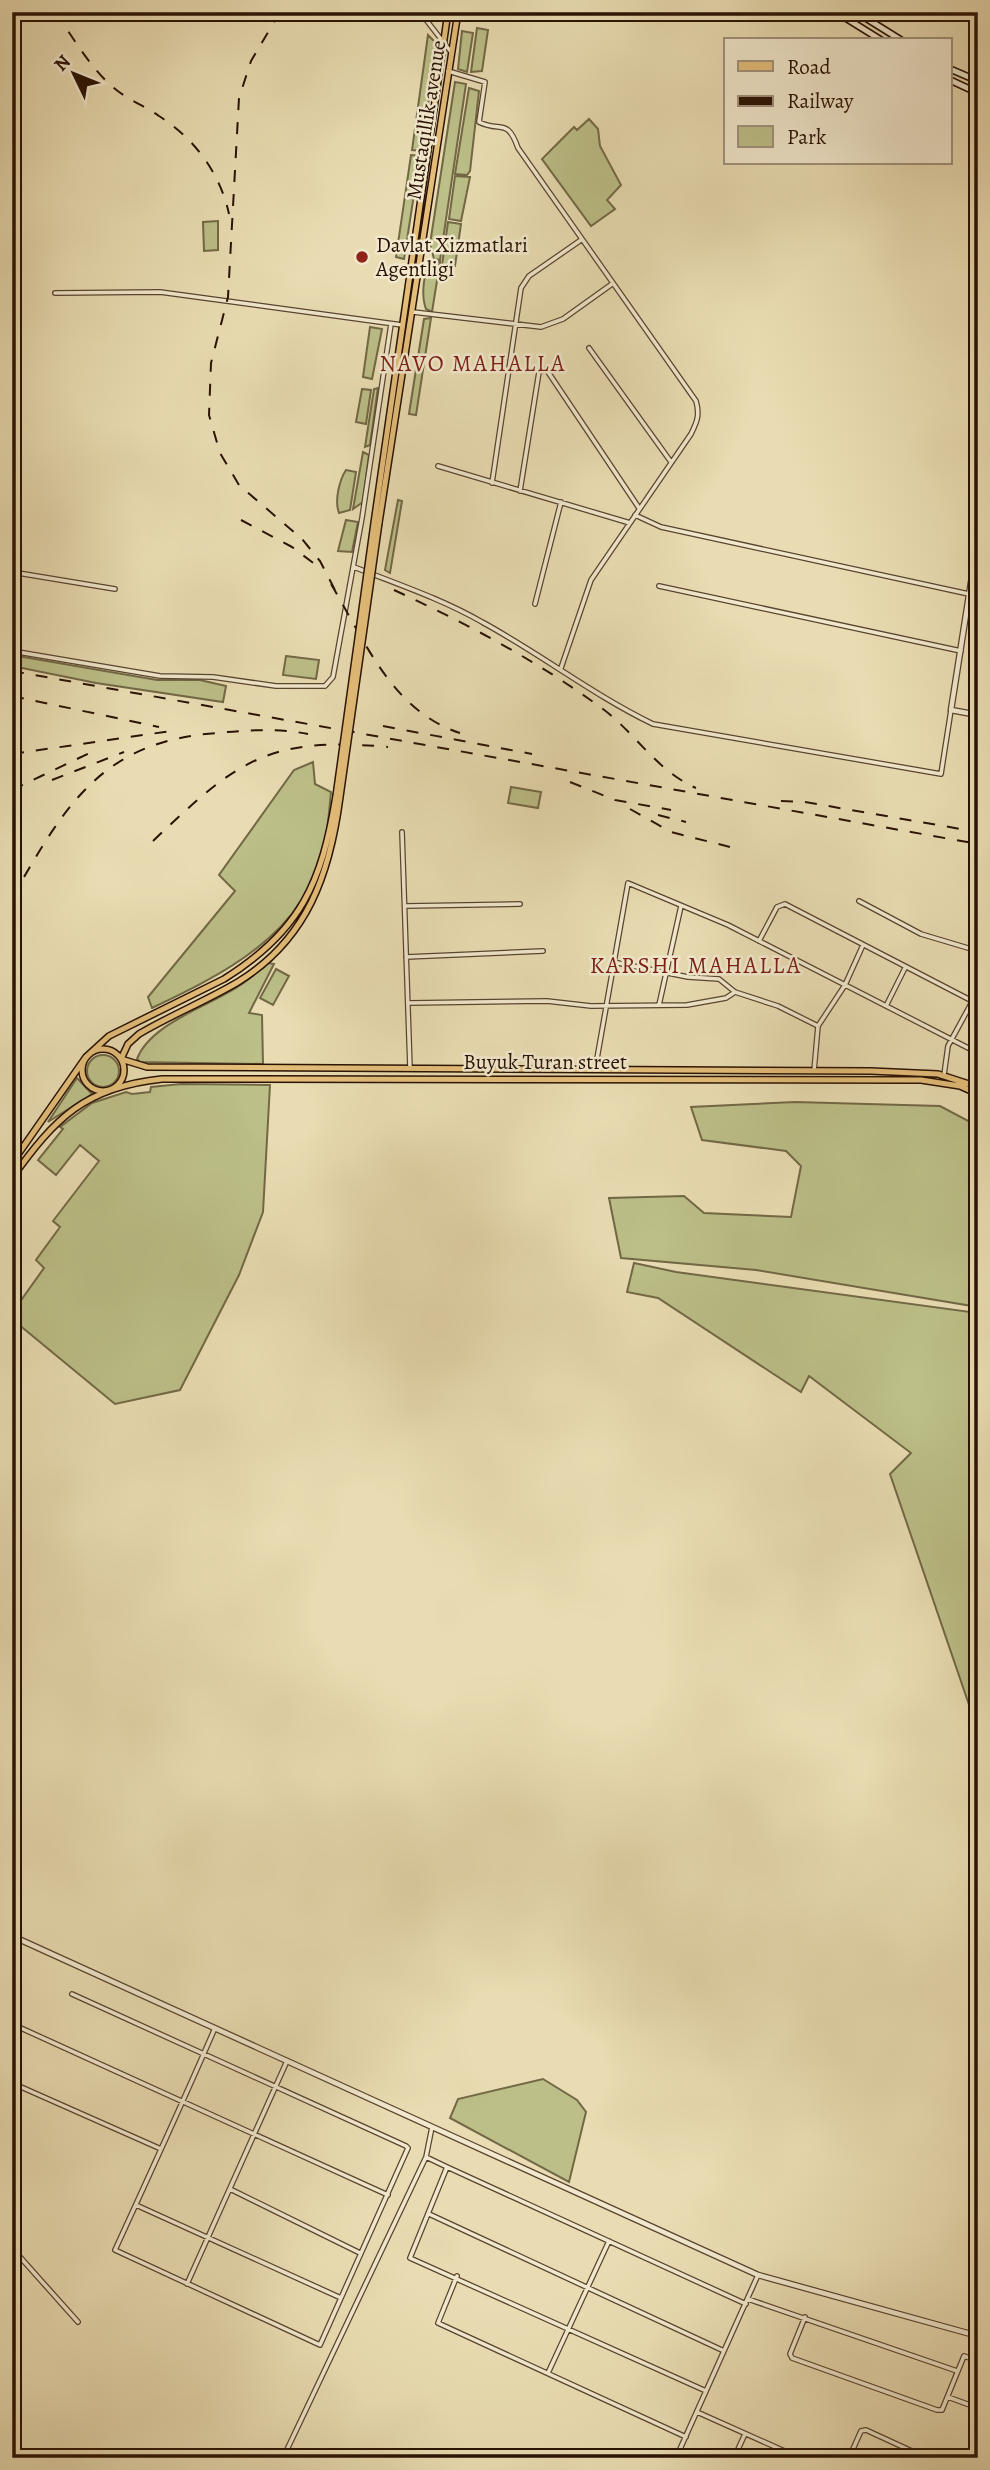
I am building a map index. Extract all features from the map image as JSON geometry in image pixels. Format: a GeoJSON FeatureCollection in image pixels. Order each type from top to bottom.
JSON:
{"type":"FeatureCollection","features":[{"type":"Feature","properties":{"kind":"main road","name":"Mustaqillik avenue"},"geometry":{"type":"LineString","coordinates":[[377,523],[402,325],[448,12]]}},
{"type":"Feature","properties":{"kind":"main road","name":"Mustaqillik avenue"},"geometry":{"type":"LineString","coordinates":[[377,523],[413,312],[458,12]]}},
{"type":"Feature","properties":{"kind":"main road"},"geometry":{"type":"LineString","coordinates":[[836,12],[878,38]]}},
{"type":"Feature","properties":{"kind":"main road"},"geometry":{"type":"LineString","coordinates":[[856,12],[898,38]]}},
{"type":"Feature","properties":{"kind":"main road"},"geometry":{"type":"LineString","coordinates":[[439,69],[448,71]]}},
{"type":"Feature","properties":{"kind":"main road"},"geometry":{"type":"LineString","coordinates":[[951,69],[978,81]]}},
{"type":"Feature","properties":{"kind":"main road"},"geometry":{"type":"LineString","coordinates":[[951,80],[978,93]]}},
{"type":"Feature","properties":{"kind":"main road"},"geometry":{"type":"LineString","coordinates":[[393,392],[400,393]]}},
{"type":"Feature","properties":{"kind":"main road"},"geometry":{"type":"LineString","coordinates":[[121,1059],[104,1049],[86,1057],[81,1070],[85,1083],[97,1091],[111,1090],[123,1077],[121,1059],[128,1044],[139,1034],[242,979],[288,936],[316,895],[328,866],[377,523]]}},
{"type":"Feature","properties":{"kind":"main road"},"geometry":{"type":"LineString","coordinates":[[12,1163],[86,1057],[109,1036],[240,969],[272,942],[294,917],[314,885],[328,844],[338,796]]}},
{"type":"Feature","properties":{"kind":"main road","name":"Buyuk Turan street"},"geometry":{"type":"LineString","coordinates":[[121,1059],[147,1067],[814,1070],[944,1075],[978,1087]]}},
{"type":"Feature","properties":{"kind":"main road"},"geometry":{"type":"LineString","coordinates":[[591,1078],[594,1070]]}},
{"type":"Feature","properties":{"kind":"main road","name":"Buyuk Turan street"},"geometry":{"type":"LineString","coordinates":[[12,1178],[49,1128],[84,1102],[137,1082],[183,1078],[921,1080],[948,1083],[978,1094]]}},
{"type":"Feature","properties":{"kind":"street"},"geometry":{"type":"LineString","coordinates":[[420,12],[451,53]]}},
{"type":"Feature","properties":{"kind":"street"},"geometry":{"type":"LineString","coordinates":[[448,71],[485,82],[479,122],[505,126],[510,130],[518,148],[581,240],[696,401],[698,421],[591,580],[561,668]]}},
{"type":"Feature","properties":{"kind":"street"},"geometry":{"type":"LineString","coordinates":[[492,483],[521,288],[528,276],[581,240]]}},
{"type":"Feature","properties":{"kind":"street"},"geometry":{"type":"LineString","coordinates":[[413,312],[514,326],[541,327],[553,323],[612,284]]}},
{"type":"Feature","properties":{"kind":"street"},"geometry":{"type":"LineString","coordinates":[[55,293],[160,292],[402,325]]}},
{"type":"Feature","properties":{"kind":"street"},"geometry":{"type":"LineString","coordinates":[[12,651],[160,676],[213,677],[276,686],[325,685],[334,677],[354,567],[391,324]]}},
{"type":"Feature","properties":{"kind":"street"},"geometry":{"type":"LineString","coordinates":[[589,348],[671,462]]}},
{"type":"Feature","properties":{"kind":"street"},"geometry":{"type":"LineString","coordinates":[[520,491],[539,372],[546,369],[639,508]]}},
{"type":"Feature","properties":{"kind":"street"},"geometry":{"type":"LineString","coordinates":[[438,466],[630,523]]}},
{"type":"Feature","properties":{"kind":"street"},"geometry":{"type":"LineString","coordinates":[[535,604],[561,502]]}},
{"type":"Feature","properties":{"kind":"street"},"geometry":{"type":"LineString","coordinates":[[635,515],[661,527],[978,596]]}},
{"type":"Feature","properties":{"kind":"street"},"geometry":{"type":"LineString","coordinates":[[354,567],[480,621],[561,668],[609,702],[653,724],[941,774],[978,538]]}},
{"type":"Feature","properties":{"kind":"street"},"geometry":{"type":"LineString","coordinates":[[12,572],[115,589]]}},
{"type":"Feature","properties":{"kind":"street"},"geometry":{"type":"LineString","coordinates":[[659,586],[961,651]]}},
{"type":"Feature","properties":{"kind":"street"},"geometry":{"type":"LineString","coordinates":[[951,710],[978,715]]}},
{"type":"Feature","properties":{"kind":"street"},"geometry":{"type":"LineString","coordinates":[[402,832],[410,1068]]}},
{"type":"Feature","properties":{"kind":"street"},"geometry":{"type":"LineString","coordinates":[[594,1070],[628,883],[759,941],[978,1054]]}},
{"type":"Feature","properties":{"kind":"street"},"geometry":{"type":"LineString","coordinates":[[859,901],[921,934],[978,951]]}},
{"type":"Feature","properties":{"kind":"street"},"geometry":{"type":"LineString","coordinates":[[759,941],[782,903],[978,1004]]}},
{"type":"Feature","properties":{"kind":"street"},"geometry":{"type":"LineString","coordinates":[[406,906],[520,904]]}},
{"type":"Feature","properties":{"kind":"street"},"geometry":{"type":"LineString","coordinates":[[659,1005],[681,906]]}},
{"type":"Feature","properties":{"kind":"street"},"geometry":{"type":"LineString","coordinates":[[814,1070],[818,1026],[845,985],[864,944]]}},
{"type":"Feature","properties":{"kind":"street"},"geometry":{"type":"LineString","coordinates":[[407,957],[543,951]]}},
{"type":"Feature","properties":{"kind":"street"},"geometry":{"type":"LineString","coordinates":[[613,962],[666,973],[711,977],[736,992],[778,1006],[818,1026]]}},
{"type":"Feature","properties":{"kind":"street"},"geometry":{"type":"LineString","coordinates":[[886,1006],[905,968]]}},
{"type":"Feature","properties":{"kind":"street"},"geometry":{"type":"LineString","coordinates":[[409,1003],[547,1001],[605,1006],[687,1005],[726,998],[736,992]]}},
{"type":"Feature","properties":{"kind":"street"},"geometry":{"type":"LineString","coordinates":[[944,1075],[951,1040],[972,1002]]}},
{"type":"Feature","properties":{"kind":"street"},"geometry":{"type":"LineString","coordinates":[[12,1936],[758,2276],[978,2336]]}},
{"type":"Feature","properties":{"kind":"street"},"geometry":{"type":"LineString","coordinates":[[72,1994],[203,2054],[406,2146],[409,2152],[360,2253],[320,2345],[116,2250],[181,2102],[203,2054],[215,2028]]}},
{"type":"Feature","properties":{"kind":"street"},"geometry":{"type":"LineString","coordinates":[[12,2024],[388,2195]]}},
{"type":"Feature","properties":{"kind":"street"},"geometry":{"type":"LineString","coordinates":[[187,2284],[287,2061]]}},
{"type":"Feature","properties":{"kind":"street"},"geometry":{"type":"LineString","coordinates":[[12,2083],[161,2149]]}},
{"type":"Feature","properties":{"kind":"street"},"geometry":{"type":"LineString","coordinates":[[283,2458],[426,2157],[432,2127]]}},
{"type":"Feature","properties":{"kind":"street"},"geometry":{"type":"LineString","coordinates":[[426,2157],[747,2301],[804,2317],[957,2371]]}},
{"type":"Feature","properties":{"kind":"street"},"geometry":{"type":"LineString","coordinates":[[447,2167],[410,2258],[457,2276],[706,2391]]}},
{"type":"Feature","properties":{"kind":"street"},"geometry":{"type":"LineString","coordinates":[[230,2189],[360,2253]]}},
{"type":"Feature","properties":{"kind":"street"},"geometry":{"type":"LineString","coordinates":[[136,2205],[341,2298]]}},
{"type":"Feature","properties":{"kind":"street"},"geometry":{"type":"LineString","coordinates":[[429,2214],[724,2351]]}},
{"type":"Feature","properties":{"kind":"street"},"geometry":{"type":"LineString","coordinates":[[548,2373],[586,2285],[609,2241]]}},
{"type":"Feature","properties":{"kind":"street"},"geometry":{"type":"LineString","coordinates":[[12,2248],[78,2322]]}},
{"type":"Feature","properties":{"kind":"street"},"geometry":{"type":"LineString","coordinates":[[457,2276],[438,2323],[686,2437]]}},
{"type":"Feature","properties":{"kind":"street"},"geometry":{"type":"LineString","coordinates":[[676,2458],[758,2276]]}},
{"type":"Feature","properties":{"kind":"street"},"geometry":{"type":"LineString","coordinates":[[804,2317],[790,2354],[792,2358],[937,2410],[942,2410],[964,2356],[978,2361]]}},
{"type":"Feature","properties":{"kind":"street"},"geometry":{"type":"LineString","coordinates":[[948,2397],[978,2408]]}},
{"type":"Feature","properties":{"kind":"street"},"geometry":{"type":"LineString","coordinates":[[697,2412],[800,2458]]}},
{"type":"Feature","properties":{"kind":"street"},"geometry":{"type":"LineString","coordinates":[[849,2458],[861,2431],[866,2430],[927,2458]]}},
{"type":"Feature","properties":{"kind":"street"},"geometry":{"type":"LineString","coordinates":[[734,2458],[746,2433]]}},
{"type":"Feature","properties":{"kind":"green space"},"geometry":{"type":"Polygon","coordinates":[[[477,28],[488,30],[482,71],[471,72],[477,28]]]}},
{"type":"Feature","properties":{"kind":"green space"},"geometry":{"type":"Polygon","coordinates":[[[462,31],[473,33],[467,72],[458,69],[462,31]]]}},
{"type":"Feature","properties":{"kind":"green space"},"geometry":{"type":"Polygon","coordinates":[[[428,35],[437,44],[421,151],[412,150],[428,35]]]}},
{"type":"Feature","properties":{"kind":"green space"},"geometry":{"type":"Polygon","coordinates":[[[455,82],[466,84],[440,260],[434,259],[430,244],[455,82]]]}},
{"type":"Feature","properties":{"kind":"green space"},"geometry":{"type":"Polygon","coordinates":[[[469,88],[479,91],[470,171],[467,175],[455,174],[469,88]]]}},
{"type":"Feature","properties":{"kind":"green space"},"geometry":{"type":"Polygon","coordinates":[[[589,119],[598,129],[600,146],[621,185],[607,200],[615,209],[591,226],[542,159],[574,127],[577,130],[589,119]]]}},
{"type":"Feature","properties":{"kind":"green space"},"geometry":{"type":"Polygon","coordinates":[[[411,155],[420,156],[404,259],[396,257],[411,155]]]}},
{"type":"Feature","properties":{"kind":"green space"},"geometry":{"type":"Polygon","coordinates":[[[455,176],[470,177],[461,221],[449,219],[455,176]]]}},
{"type":"Feature","properties":{"kind":"green space"},"geometry":{"type":"Polygon","coordinates":[[[218,221],[218,250],[204,251],[203,222],[218,221]]]}},
{"type":"Feature","properties":{"kind":"green space"},"geometry":{"type":"Polygon","coordinates":[[[448,222],[461,224],[455,266],[442,265],[448,222]]]}},
{"type":"Feature","properties":{"kind":"green space"},"geometry":{"type":"Polygon","coordinates":[[[433,261],[440,262],[432,312],[426,309],[423,290],[427,270],[433,261]]]}},
{"type":"Feature","properties":{"kind":"green space"},"geometry":{"type":"Polygon","coordinates":[[[431,318],[416,415],[409,414],[424,319],[431,318]]]}},
{"type":"Feature","properties":{"kind":"green space"},"geometry":{"type":"Polygon","coordinates":[[[370,327],[382,329],[372,379],[363,377],[370,327]]]}},
{"type":"Feature","properties":{"kind":"green space"},"geometry":{"type":"Polygon","coordinates":[[[378,388],[370,445],[365,447],[374,389],[378,388]]]}},
{"type":"Feature","properties":{"kind":"green space"},"geometry":{"type":"Polygon","coordinates":[[[362,389],[371,390],[366,424],[356,422],[362,389]]]}},
{"type":"Feature","properties":{"kind":"green space"},"geometry":{"type":"Polygon","coordinates":[[[363,452],[369,455],[363,502],[353,509],[363,452]]]}},
{"type":"Feature","properties":{"kind":"green space"},"geometry":{"type":"Polygon","coordinates":[[[346,470],[356,472],[350,510],[339,513],[338,490],[346,470]]]}},
{"type":"Feature","properties":{"kind":"green space"},"geometry":{"type":"Polygon","coordinates":[[[398,500],[402,501],[390,573],[385,570],[398,500]]]}},
{"type":"Feature","properties":{"kind":"green space"},"geometry":{"type":"Polygon","coordinates":[[[346,520],[358,522],[352,552],[338,551],[346,520]]]}},
{"type":"Feature","properties":{"kind":"green space"},"geometry":{"type":"Polygon","coordinates":[[[12,655],[157,680],[200,680],[226,686],[223,702],[96,683],[12,666],[12,655]]]}},
{"type":"Feature","properties":{"kind":"green space"},"geometry":{"type":"Polygon","coordinates":[[[286,656],[319,660],[316,679],[283,675],[286,656]]]}},
{"type":"Feature","properties":{"kind":"green space"},"geometry":{"type":"Polygon","coordinates":[[[313,762],[315,784],[331,792],[329,814],[323,851],[313,880],[298,906],[257,948],[232,966],[152,1008],[148,997],[235,891],[219,875],[294,770],[313,762]]]}},
{"type":"Feature","properties":{"kind":"green space"},"geometry":{"type":"Polygon","coordinates":[[[511,787],[541,792],[538,808],[508,803],[511,787]]]}},
{"type":"Feature","properties":{"kind":"green space"},"geometry":{"type":"Polygon","coordinates":[[[268,963],[274,964],[249,1013],[262,1015],[263,1064],[140,1062],[137,1059],[144,1046],[168,1025],[229,992],[268,963]]]}},
{"type":"Feature","properties":{"kind":"green space"},"geometry":{"type":"Polygon","coordinates":[[[276,969],[289,976],[273,1005],[260,998],[276,969]]]}},
{"type":"Feature","properties":{"kind":"green space"},"geometry":{"type":"Polygon","coordinates":[[[103,1055],[115,1059],[119,1071],[115,1083],[103,1087],[91,1083],[87,1071],[91,1059],[103,1055]]]}},
{"type":"Feature","properties":{"kind":"green space"},"geometry":{"type":"Polygon","coordinates":[[[77,1078],[92,1094],[48,1122],[77,1078]]]}},
{"type":"Feature","properties":{"kind":"green space"},"geometry":{"type":"Polygon","coordinates":[[[181,1084],[270,1085],[263,1212],[239,1275],[180,1390],[115,1404],[12,1319],[12,1313],[44,1268],[36,1260],[60,1227],[53,1221],[99,1161],[80,1145],[56,1175],[38,1160],[63,1129],[60,1127],[92,1103],[126,1092],[150,1092],[151,1087],[181,1084]]]}},
{"type":"Feature","properties":{"kind":"green space"},"geometry":{"type":"Polygon","coordinates":[[[795,1102],[940,1106],[978,1126],[978,1307],[756,1270],[621,1258],[609,1198],[684,1196],[704,1213],[791,1217],[801,1166],[786,1151],[702,1140],[691,1107],[795,1102]]]}},
{"type":"Feature","properties":{"kind":"green space"},"geometry":{"type":"Polygon","coordinates":[[[634,1263],[676,1272],[978,1313],[978,1731],[890,1474],[911,1453],[809,1376],[801,1392],[658,1298],[627,1292],[634,1263]]]}},
{"type":"Feature","properties":{"kind":"green space"},"geometry":{"type":"Polygon","coordinates":[[[543,2079],[577,2100],[586,2112],[569,2182],[450,2118],[458,2099],[543,2079]]]}},
{"type":"Feature","properties":{"kind":"railway"},"geometry":{"type":"LineString","coordinates":[[55,12],[105,80],[125,96],[172,125],[195,146],[212,171],[229,214]]}},
{"type":"Feature","properties":{"kind":"railway"},"geometry":{"type":"LineString","coordinates":[[280,12],[251,61],[239,98],[228,297],[211,363],[209,415],[220,453],[239,485],[302,539],[320,561],[335,590]]}},
{"type":"Feature","properties":{"kind":"railway"},"geometry":{"type":"LineString","coordinates":[[241,520],[292,547],[316,565]]}},
{"type":"Feature","properties":{"kind":"railway"},"geometry":{"type":"LineString","coordinates":[[331,584],[369,650],[398,691],[436,723],[460,733]]}},
{"type":"Feature","properties":{"kind":"railway"},"geometry":{"type":"LineString","coordinates":[[394,590],[475,630],[553,675],[603,709],[658,762],[682,781],[696,788]]}},
{"type":"Feature","properties":{"kind":"railway"},"geometry":{"type":"LineString","coordinates":[[12,671],[978,844]]}},
{"type":"Feature","properties":{"kind":"railway"},"geometry":{"type":"LineString","coordinates":[[12,696],[159,727]]}},
{"type":"Feature","properties":{"kind":"railway"},"geometry":{"type":"LineString","coordinates":[[383,726],[532,754]]}},
{"type":"Feature","properties":{"kind":"railway"},"geometry":{"type":"LineString","coordinates":[[12,898],[50,834],[70,807],[91,784],[116,764],[144,749],[177,739],[252,730],[308,734]]}},
{"type":"Feature","properties":{"kind":"railway"},"geometry":{"type":"LineString","coordinates":[[12,754],[171,731]]}},
{"type":"Feature","properties":{"kind":"railway"},"geometry":{"type":"LineString","coordinates":[[153,841],[208,791],[232,773],[257,760],[283,751],[312,746],[388,747]]}},
{"type":"Feature","properties":{"kind":"railway"},"geometry":{"type":"LineString","coordinates":[[12,790],[98,749]]}},
{"type":"Feature","properties":{"kind":"railway"},"geometry":{"type":"LineString","coordinates":[[52,780],[124,752]]}},
{"type":"Feature","properties":{"kind":"railway"},"geometry":{"type":"LineString","coordinates":[[570,782],[615,800],[671,810]]}},
{"type":"Feature","properties":{"kind":"railway"},"geometry":{"type":"LineString","coordinates":[[781,801],[805,802],[978,832]]}},
{"type":"Feature","properties":{"kind":"railway"},"geometry":{"type":"LineString","coordinates":[[630,809],[671,832],[730,847]]}},
{"type":"Feature","properties":{"kind":"railway"},"geometry":{"type":"LineString","coordinates":[[658,815],[686,822]]}},
{"type":"Feature","properties":{"kind":"place","name":"Davlat Xizmatlari Agentligi"},"geometry":{"type":"Point","coordinates":[362,257]}},
{"type":"Feature","properties":{"kind":"district","name":"NAVO MAHALLA"},"geometry":{"type":"Point","coordinates":[473,363]}},
{"type":"Feature","properties":{"kind":"district","name":"KARSHI MAHALLA"},"geometry":{"type":"Point","coordinates":[696,965]}}]}
